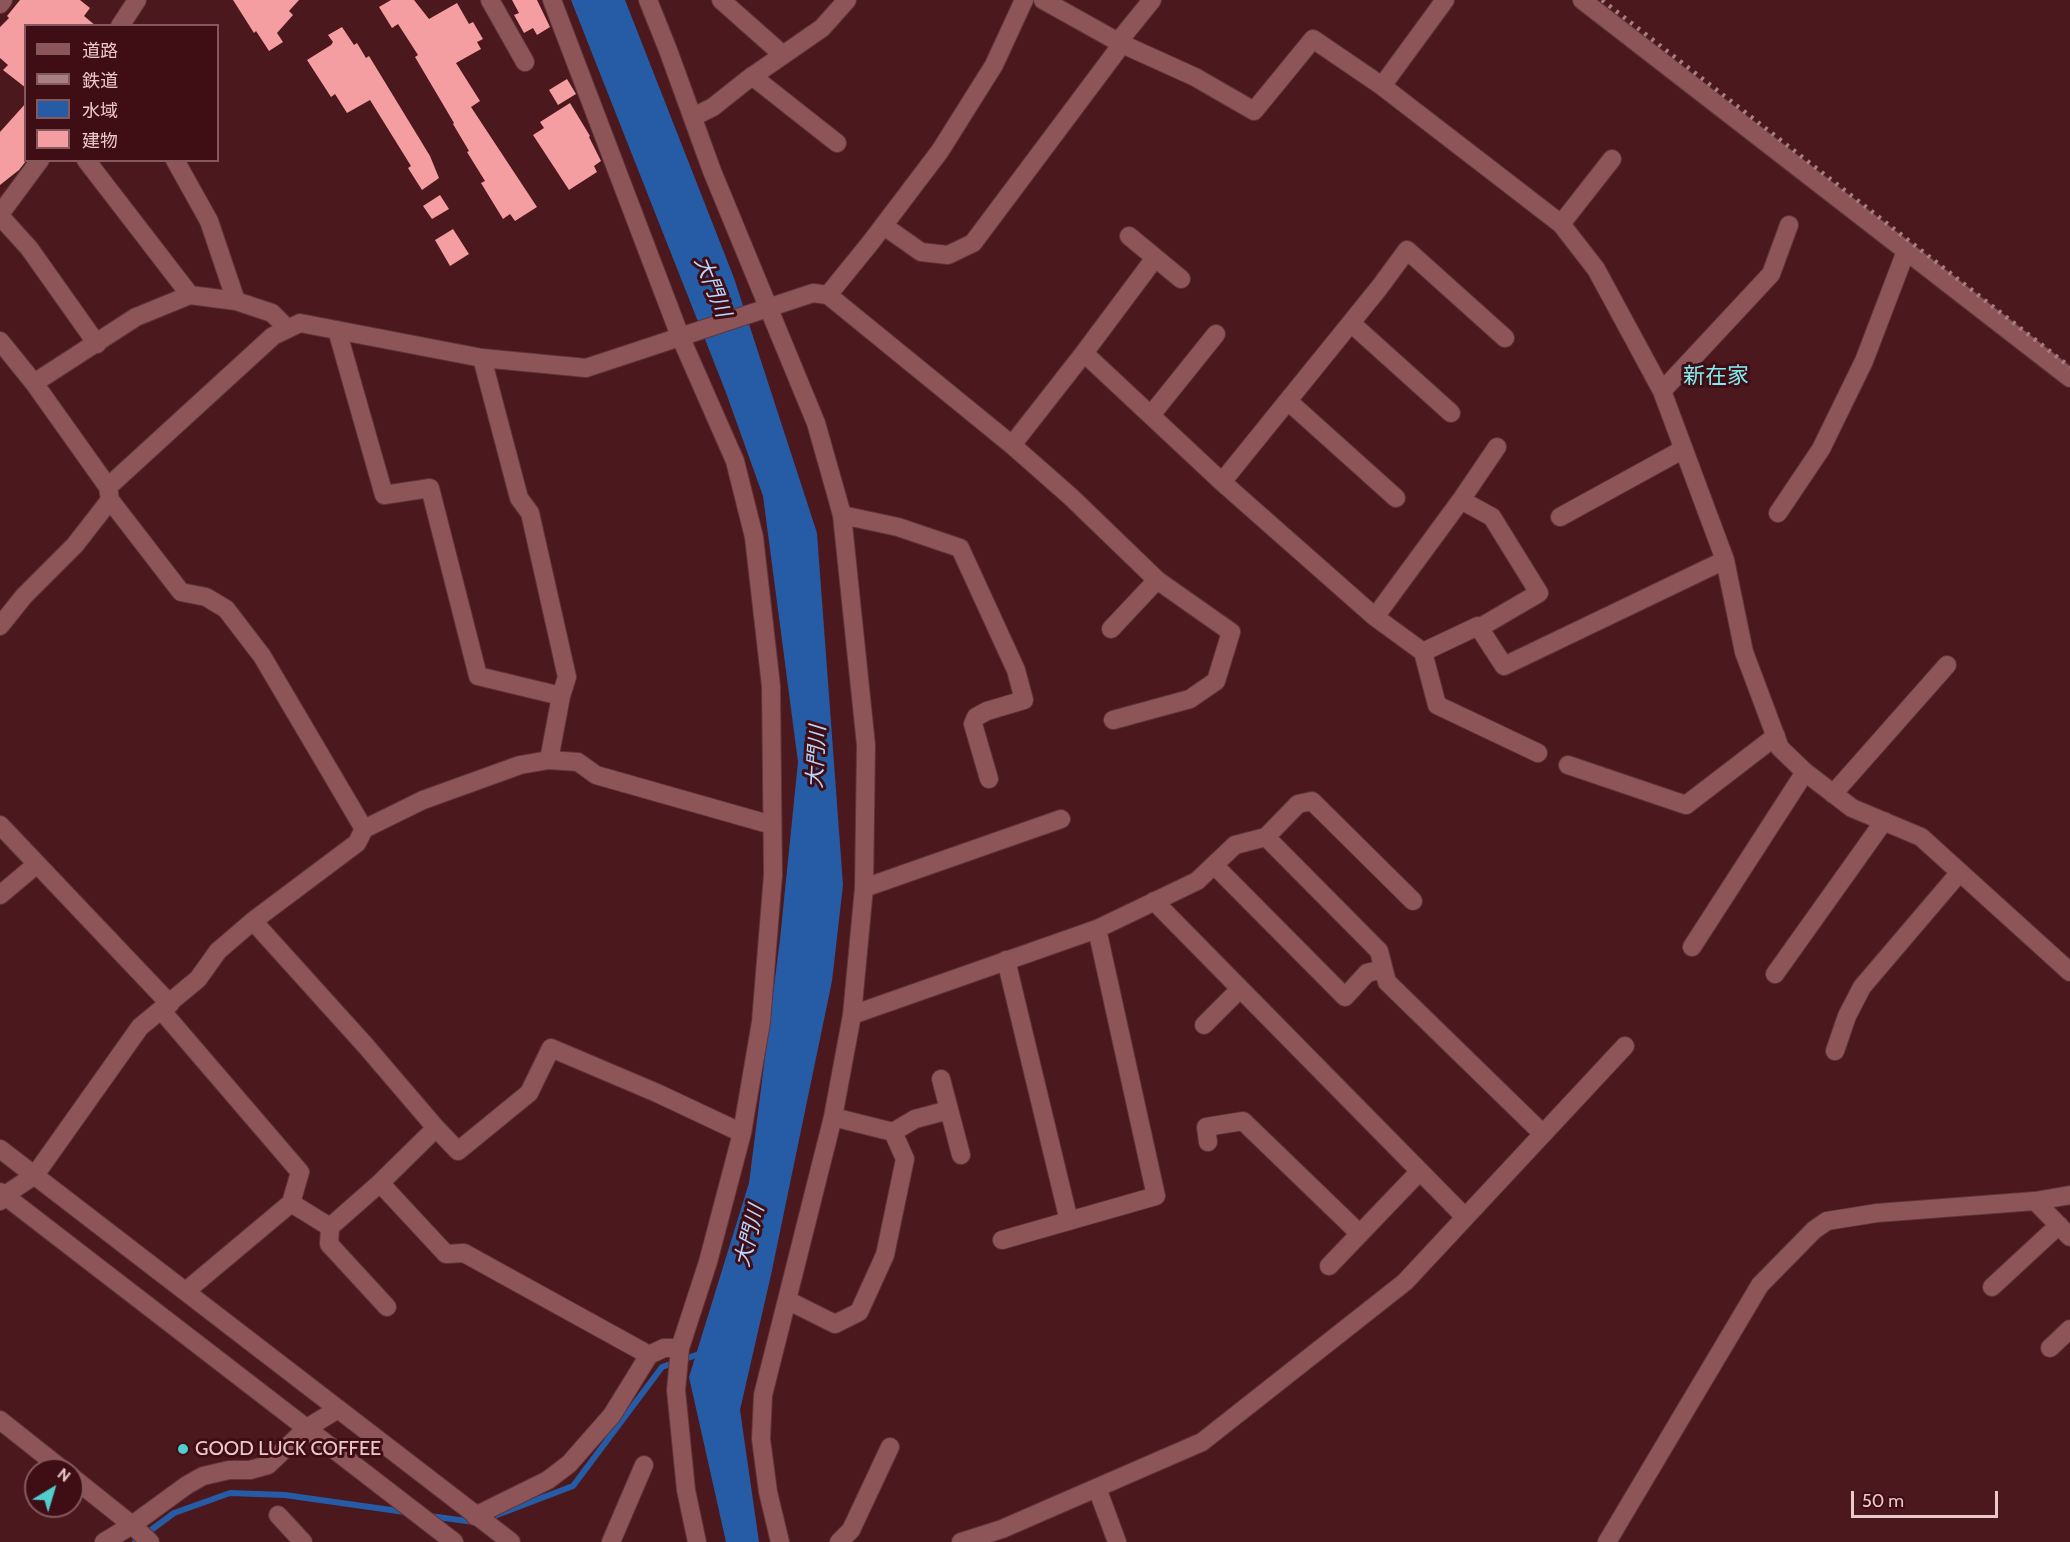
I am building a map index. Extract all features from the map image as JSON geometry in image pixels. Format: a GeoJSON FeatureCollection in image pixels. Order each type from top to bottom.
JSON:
{"type":"FeatureCollection","features":[{"type":"Feature","properties":{"kind":"street"},"geometry":{"type":"LineString","coordinates":[[0,4],[3,0]]}},
{"type":"Feature","properties":{"kind":"street"},"geometry":{"type":"LineString","coordinates":[[121,24],[137,0]]}},
{"type":"Feature","properties":{"kind":"street"},"geometry":{"type":"LineString","coordinates":[[490,0],[525,62]]}},
{"type":"Feature","properties":{"kind":"street"},"geometry":{"type":"LineString","coordinates":[[552,0],[735,461],[754,537],[771,686],[773,875],[761,1022],[742,1133],[708,1262],[680,1348],[676,1390],[686,1490],[697,1542]]}},
{"type":"Feature","properties":{"kind":"street"},"geometry":{"type":"LineString","coordinates":[[648,0],[669,50],[764,309],[816,423],[842,515],[866,745],[864,888],[852,1015],[833,1117],[763,1395],[761,1439],[768,1492],[780,1542]]}},
{"type":"Feature","properties":{"kind":"street"},"geometry":{"type":"LineString","coordinates":[[721,0],[783,56]]}},
{"type":"Feature","properties":{"kind":"street"},"geometry":{"type":"LineString","coordinates":[[693,117],[713,107],[752,76],[822,28],[847,0]]}},
{"type":"Feature","properties":{"kind":"street"},"geometry":{"type":"LineString","coordinates":[[828,295],[884,226],[940,151],[994,65],[1024,0]]}},
{"type":"Feature","properties":{"kind":"street"},"geometry":{"type":"LineString","coordinates":[[1043,0],[1120,43],[1195,77],[1254,111],[1313,39],[1382,86],[1561,224],[1596,268],[1662,391],[1682,450],[1725,560],[1744,652],[1780,748],[1805,772],[1852,808],[1921,837],[2070,972]]}},
{"type":"Feature","properties":{"kind":"street"},"geometry":{"type":"LineString","coordinates":[[884,226],[921,252],[948,255],[973,243],[1152,0]]}},
{"type":"Feature","properties":{"kind":"street"},"geometry":{"type":"LineString","coordinates":[[1382,86],[1445,0]]}},
{"type":"Feature","properties":{"kind":"street"},"geometry":{"type":"LineString","coordinates":[[1582,0],[2070,378]]}},
{"type":"Feature","properties":{"kind":"street"},"geometry":{"type":"LineString","coordinates":[[752,76],[837,143]]}},
{"type":"Feature","properties":{"kind":"street"},"geometry":{"type":"LineString","coordinates":[[1561,224],[1612,159]]}},
{"type":"Feature","properties":{"kind":"street"},"geometry":{"type":"LineString","coordinates":[[39,162],[0,215],[29,248],[97,344]]}},
{"type":"Feature","properties":{"kind":"street"},"geometry":{"type":"LineString","coordinates":[[88,162],[190,295]]}},
{"type":"Feature","properties":{"kind":"street"},"geometry":{"type":"LineString","coordinates":[[176,162],[209,221],[236,301]]}},
{"type":"Feature","properties":{"kind":"street"},"geometry":{"type":"LineString","coordinates":[[1662,391],[1771,274],[1789,225]]}},
{"type":"Feature","properties":{"kind":"street"},"geometry":{"type":"LineString","coordinates":[[1129,236],[1181,279]]}},
{"type":"Feature","properties":{"kind":"street"},"geometry":{"type":"LineString","coordinates":[[1222,482],[1407,250],[1505,338]]}},
{"type":"Feature","properties":{"kind":"street"},"geometry":{"type":"LineString","coordinates":[[1778,513],[1826,439],[1864,360],[1906,251]]}},
{"type":"Feature","properties":{"kind":"street"},"geometry":{"type":"LineString","coordinates":[[1012,445],[1155,258]]}},
{"type":"Feature","properties":{"kind":"street"},"geometry":{"type":"LineString","coordinates":[[0,626],[24,596],[75,545],[109,494],[273,336],[287,328],[300,323],[482,358],[586,368],[813,293],[828,295],[1012,445],[1071,497],[1157,580],[1231,632],[1216,681],[1190,699],[1113,720]]}},
{"type":"Feature","properties":{"kind":"street"},"geometry":{"type":"LineString","coordinates":[[34,383],[136,317],[190,295],[236,301],[272,313],[287,328]]}},
{"type":"Feature","properties":{"kind":"street"},"geometry":{"type":"LineString","coordinates":[[1351,323],[1451,413]]}},
{"type":"Feature","properties":{"kind":"street"},"geometry":{"type":"LineString","coordinates":[[337,330],[384,495],[430,488],[478,676],[561,696]]}},
{"type":"Feature","properties":{"kind":"street"},"geometry":{"type":"LineString","coordinates":[[1150,415],[1216,334]]}},
{"type":"Feature","properties":{"kind":"street"},"geometry":{"type":"LineString","coordinates":[[0,341],[34,383],[109,494],[181,592],[206,597],[226,609],[262,656],[364,829]]}},
{"type":"Feature","properties":{"kind":"street"},"geometry":{"type":"LineString","coordinates":[[1084,353],[1222,482],[1375,617],[1423,652],[1437,705],[1538,753]]}},
{"type":"Feature","properties":{"kind":"street"},"geometry":{"type":"LineString","coordinates":[[482,358],[519,498],[531,513],[567,677],[561,696],[549,760]]}},
{"type":"Feature","properties":{"kind":"street"},"geometry":{"type":"LineString","coordinates":[[1288,401],[1396,498]]}},
{"type":"Feature","properties":{"kind":"street"},"geometry":{"type":"LineString","coordinates":[[1375,617],[1497,447]]}},
{"type":"Feature","properties":{"kind":"street"},"geometry":{"type":"LineString","coordinates":[[1560,517],[1682,450]]}},
{"type":"Feature","properties":{"kind":"street"},"geometry":{"type":"LineString","coordinates":[[1423,652],[1478,626],[1479,628],[1539,593],[1492,517],[1461,500]]}},
{"type":"Feature","properties":{"kind":"street"},"geometry":{"type":"LineString","coordinates":[[842,515],[898,527],[960,548],[1016,670],[1024,700],[987,711],[976,717],[973,724],[989,779]]}},
{"type":"Feature","properties":{"kind":"street"},"geometry":{"type":"LineString","coordinates":[[1479,628],[1504,666],[1725,560]]}},
{"type":"Feature","properties":{"kind":"street"},"geometry":{"type":"LineString","coordinates":[[1111,629],[1157,580]]}},
{"type":"Feature","properties":{"kind":"street"},"geometry":{"type":"LineString","coordinates":[[1833,794],[1947,665]]}},
{"type":"Feature","properties":{"kind":"street"},"geometry":{"type":"LineString","coordinates":[[1568,765],[1686,805],[1776,736]]}},
{"type":"Feature","properties":{"kind":"street"},"geometry":{"type":"LineString","coordinates":[[454,1542],[2,1196],[35,1175],[140,1028],[198,979],[218,951],[253,921],[357,843],[364,829],[423,800],[520,765],[549,760],[578,762],[596,775],[772,825]]}},
{"type":"Feature","properties":{"kind":"street"},"geometry":{"type":"LineString","coordinates":[[1692,947],[1805,772]]}},
{"type":"Feature","properties":{"kind":"street"},"geometry":{"type":"LineString","coordinates":[[852,1015],[1097,928],[1197,881],[1235,845],[1266,837],[1298,804],[1312,801],[1413,901]]}},
{"type":"Feature","properties":{"kind":"street"},"geometry":{"type":"LineString","coordinates":[[864,888],[1061,819]]}},
{"type":"Feature","properties":{"kind":"street"},"geometry":{"type":"LineString","coordinates":[[1775,974],[1884,821]]}},
{"type":"Feature","properties":{"kind":"street"},"geometry":{"type":"LineString","coordinates":[[0,825],[165,1007],[300,1172],[291,1203],[186,1291]]}},
{"type":"Feature","properties":{"kind":"street"},"geometry":{"type":"LineString","coordinates":[[1266,837],[1379,951],[1387,982],[1542,1133]]}},
{"type":"Feature","properties":{"kind":"street"},"geometry":{"type":"LineString","coordinates":[[0,895],[37,864]]}},
{"type":"Feature","properties":{"kind":"street"},"geometry":{"type":"LineString","coordinates":[[1214,865],[1345,997],[1367,972],[1383,969]]}},
{"type":"Feature","properties":{"kind":"street"},"geometry":{"type":"LineString","coordinates":[[1834,1051],[1847,1016],[1862,987],[1960,872]]}},
{"type":"Feature","properties":{"kind":"street"},"geometry":{"type":"LineString","coordinates":[[1154,901],[1465,1216]]}},
{"type":"Feature","properties":{"kind":"street"},"geometry":{"type":"LineString","coordinates":[[253,921],[458,1151],[529,1093],[551,1048],[657,1093],[742,1133]]}},
{"type":"Feature","properties":{"kind":"street"},"geometry":{"type":"LineString","coordinates":[[1002,1240],[1156,1196],[1097,928]]}},
{"type":"Feature","properties":{"kind":"street"},"geometry":{"type":"LineString","coordinates":[[1006,960],[1069,1221]]}},
{"type":"Feature","properties":{"kind":"street"},"geometry":{"type":"LineString","coordinates":[[1204,1025],[1240,989]]}},
{"type":"Feature","properties":{"kind":"street"},"geometry":{"type":"LineString","coordinates":[[961,1542],[1004,1535],[1097,1488],[1202,1443],[1405,1282],[1625,1046]]}},
{"type":"Feature","properties":{"kind":"street"},"geometry":{"type":"LineString","coordinates":[[942,1079],[961,1155]]}},
{"type":"Feature","properties":{"kind":"street"},"geometry":{"type":"LineString","coordinates":[[833,1117],[893,1132],[915,1119],[949,1110]]}},
{"type":"Feature","properties":{"kind":"street"},"geometry":{"type":"LineString","coordinates":[[1208,1142],[1206,1127],[1243,1121],[1360,1234]]}},
{"type":"Feature","properties":{"kind":"street"},"geometry":{"type":"LineString","coordinates":[[387,1307],[329,1244],[330,1227],[380,1184],[436,1128]]}},
{"type":"Feature","properties":{"kind":"street"},"geometry":{"type":"LineString","coordinates":[[787,1300],[835,1324],[859,1312],[885,1255],[905,1159],[893,1132]]}},
{"type":"Feature","properties":{"kind":"street"},"geometry":{"type":"LineString","coordinates":[[0,1149],[511,1542]]}},
{"type":"Feature","properties":{"kind":"street"},"geometry":{"type":"LineString","coordinates":[[1329,1266],[1420,1171]]}},
{"type":"Feature","properties":{"kind":"street"},"geometry":{"type":"LineString","coordinates":[[380,1184],[446,1254],[464,1253],[649,1355]]}},
{"type":"Feature","properties":{"kind":"street"},"geometry":{"type":"LineString","coordinates":[[1607,1542],[1760,1285],[1814,1230],[1827,1221],[1877,1212],[2036,1201],[2070,1195]]}},
{"type":"Feature","properties":{"kind":"street"},"geometry":{"type":"LineString","coordinates":[[1992,1287],[2064,1231],[2036,1201]]}},
{"type":"Feature","properties":{"kind":"street"},"geometry":{"type":"LineString","coordinates":[[291,1203],[330,1227]]}},
{"type":"Feature","properties":{"kind":"street"},"geometry":{"type":"LineString","coordinates":[[2050,1348],[2070,1329]]}},
{"type":"Feature","properties":{"kind":"street"},"geometry":{"type":"LineString","coordinates":[[475,1515],[548,1480],[569,1464],[612,1415],[649,1355],[664,1348],[680,1348]]}},
{"type":"Feature","properties":{"kind":"street"},"geometry":{"type":"LineString","coordinates":[[104,1542],[132,1525],[187,1485],[204,1476],[229,1470],[250,1470],[268,1465],[307,1428],[338,1409]]}},
{"type":"Feature","properties":{"kind":"street"},"geometry":{"type":"LineString","coordinates":[[0,1420],[48,1458]]}},
{"type":"Feature","properties":{"kind":"street"},"geometry":{"type":"LineString","coordinates":[[839,1542],[851,1530],[890,1447]]}},
{"type":"Feature","properties":{"kind":"street"},"geometry":{"type":"LineString","coordinates":[[611,1542],[644,1465]]}},
{"type":"Feature","properties":{"kind":"street"},"geometry":{"type":"LineString","coordinates":[[84,1487],[150,1542]]}},
{"type":"Feature","properties":{"kind":"street"},"geometry":{"type":"LineString","coordinates":[[1097,1488],[1117,1542]]}},
{"type":"Feature","properties":{"kind":"street"},"geometry":{"type":"LineString","coordinates":[[278,1515],[303,1542]]}},
{"type":"Feature","properties":{"kind":"water","name":"大門川"},"geometry":{"type":"Polygon","coordinates":[[[571,0],[625,0],[734,278],[817,533],[843,885],[832,981],[771,1275],[740,1410],[759,1542],[726,1542],[689,1377],[749,1183],[780,939],[798,762],[763,496],[725,390],[571,0]]]}},
{"type":"Feature","properties":{"kind":"building"},"geometry":{"type":"Polygon","coordinates":[[[20,0],[80,0],[90,8],[84,16],[94,24],[24,24],[24,86],[3,70],[8,65],[0,58],[0,27],[9,18],[7,16],[20,0]]]}},
{"type":"Feature","properties":{"kind":"building"},"geometry":{"type":"Polygon","coordinates":[[[233,0],[299,0],[289,11],[293,15],[277,33],[283,42],[269,51],[256,31],[254,33],[233,0]]]}},
{"type":"Feature","properties":{"kind":"building"},"geometry":{"type":"Polygon","coordinates":[[[391,0],[414,0],[429,19],[457,3],[469,24],[473,22],[483,39],[477,42],[481,49],[456,63],[480,101],[471,107],[537,207],[515,221],[510,214],[503,219],[481,183],[485,181],[467,152],[469,151],[454,123],[415,57],[418,55],[398,24],[392,28],[379,7],[391,0]]]}},
{"type":"Feature","properties":{"kind":"building"},"geometry":{"type":"Polygon","coordinates":[[[512,0],[537,0],[550,27],[537,35],[533,28],[524,33],[514,15],[519,13],[512,0]]]}},
{"type":"Feature","properties":{"kind":"building"},"geometry":{"type":"Polygon","coordinates":[[[342,27],[354,45],[357,43],[366,58],[369,56],[430,156],[439,178],[422,190],[408,168],[411,166],[370,100],[347,113],[335,94],[331,97],[307,60],[331,45],[333,42],[328,35],[342,27]]]}},
{"type":"Feature","properties":{"kind":"building"},"geometry":{"type":"Polygon","coordinates":[[[567,79],[576,94],[558,105],[549,90],[567,79]]]}},
{"type":"Feature","properties":{"kind":"building"},"geometry":{"type":"Polygon","coordinates":[[[570,103],[590,136],[601,161],[594,166],[597,172],[569,190],[533,135],[544,128],[540,122],[570,103]]]}},
{"type":"Feature","properties":{"kind":"building"},"geometry":{"type":"Polygon","coordinates":[[[24,105],[25,162],[0,185],[0,132],[24,105]]]}},
{"type":"Feature","properties":{"kind":"building"},"geometry":{"type":"Polygon","coordinates":[[[440,195],[449,209],[432,219],[423,206],[440,195]]]}},
{"type":"Feature","properties":{"kind":"building"},"geometry":{"type":"Polygon","coordinates":[[[453,229],[469,254],[450,266],[435,240],[453,229]]]}},
{"type":"Feature","properties":{"kind":"waterway"},"geometry":{"type":"LineString","coordinates":[[489,1518],[573,1486],[662,1367],[702,1353]]}},
{"type":"Feature","properties":{"kind":"waterway"},"geometry":{"type":"LineString","coordinates":[[135,1542],[174,1513],[230,1493],[285,1495],[405,1512]]}},
{"type":"Feature","properties":{"kind":"waterway"},"geometry":{"type":"LineString","coordinates":[[430,1516],[474,1522]]}},
{"type":"Feature","properties":{"kind":"railway"},"geometry":{"type":"LineString","coordinates":[[1602,0],[2070,367]]}},
{"type":"Feature","properties":{"kind":"place","name":"GOOD LUCK COFFEE"},"geometry":{"type":"Point","coordinates":[183,1449]}},
{"type":"Feature","properties":{"kind":"district","name":"新在家"},"geometry":{"type":"Point","coordinates":[1716,377]}}]}
